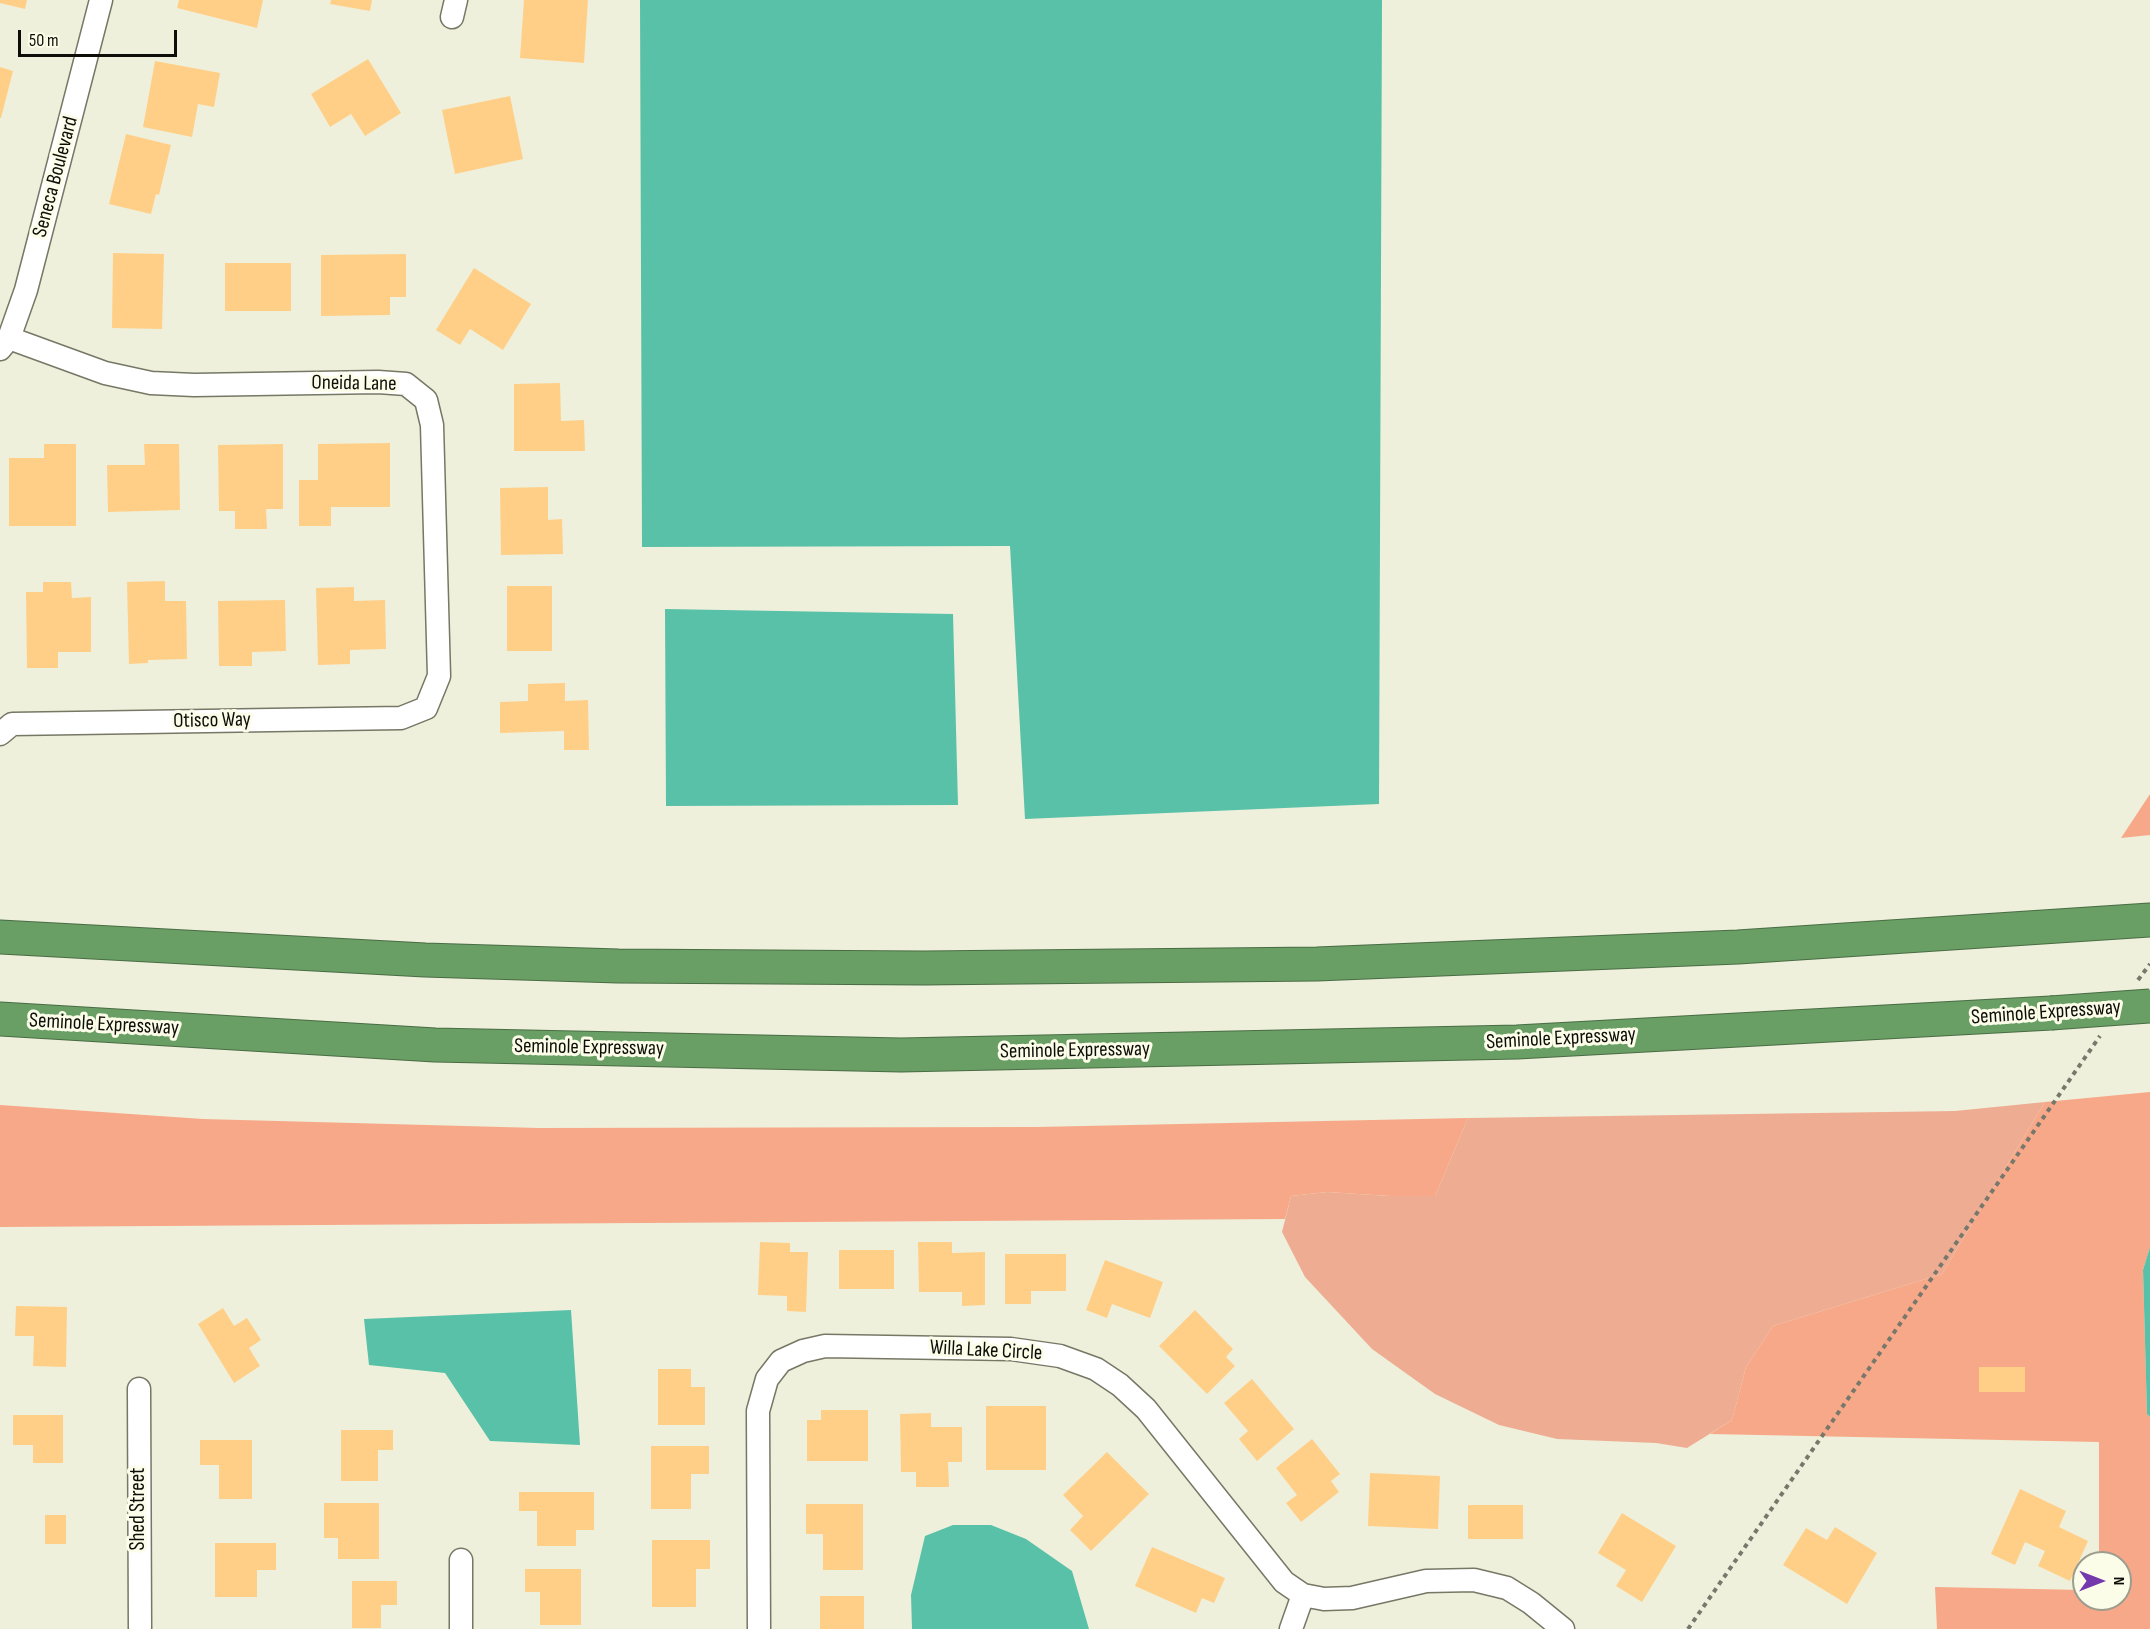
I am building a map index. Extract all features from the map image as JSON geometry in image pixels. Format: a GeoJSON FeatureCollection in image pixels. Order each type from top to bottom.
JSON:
{"type":"FeatureCollection","features":[{"type":"Feature","properties":{"kind":"highway"},"geometry":{"type":"LineString","coordinates":[[0,937],[436,960],[618,966],[923,968],[1317,964],[1726,947],[2150,920]]}},
{"type":"Feature","properties":{"kind":"highway","name":"Seminole Expressway"},"geometry":{"type":"LineString","coordinates":[[0,1019],[435,1045],[902,1055],[1517,1042],[2051,1013],[2143,994]]}},
{"type":"Feature","properties":{"kind":"street","name":"Seneca Boulevard"},"geometry":{"type":"LineString","coordinates":[[4,344],[26,290],[101,0]]}},
{"type":"Feature","properties":{"kind":"street","name":"Oneida Lane"},"geometry":{"type":"LineString","coordinates":[[4,344],[105,373],[151,383],[194,385],[378,382],[406,384],[426,400],[432,425],[439,676],[426,708]]}},
{"type":"Feature","properties":{"kind":"street","name":"Otisco Way"},"geometry":{"type":"LineString","coordinates":[[0,734],[12,724],[401,718],[426,708]]}},
{"type":"Feature","properties":{"kind":"street","name":"Willa Lake Circle"},"geometry":{"type":"LineString","coordinates":[[759,1629],[758,1411],[766,1379],[781,1361],[803,1351],[825,1346],[1011,1349],[1060,1356],[1096,1369],[1120,1385],[1146,1409],[1284,1582],[1303,1594],[1324,1599],[1352,1598],[1426,1581],[1474,1580],[1507,1588],[1531,1603],[1563,1629]]}},
{"type":"Feature","properties":{"kind":"street","name":"Shed Street"},"geometry":{"type":"LineString","coordinates":[[139,1389],[140,1629]]}},
{"type":"Feature","properties":{"kind":"street"},"geometry":{"type":"LineString","coordinates":[[461,1560],[461,1629]]}},
{"type":"Feature","properties":{"kind":"street"},"geometry":{"type":"LineString","coordinates":[[1291,1629],[1303,1594]]}},
{"type":"Feature","properties":{"kind":"path"},"geometry":{"type":"LineString","coordinates":[[2143,994],[2150,964]]}},
{"type":"Feature","properties":{"kind":"path"},"geometry":{"type":"LineString","coordinates":[[1688,1629],[2104,1030]]}},
{"type":"Feature","properties":{"kind":"shaded area"},"geometry":{"type":"Polygon","coordinates":[[[2150,794],[2150,835],[2121,838],[2150,794]]]}},
{"type":"Feature","properties":{"kind":"shaded area"},"geometry":{"type":"Polygon","coordinates":[[[2150,1092],[2150,1247],[2143,1270],[2147,1414],[2150,1417],[2150,1629],[1937,1629],[1935,1587],[2072,1590],[2072,1611],[2132,1611],[2132,1551],[2099,1551],[2099,1442],[1710,1434],[1732,1420],[1746,1367],[1773,1326],[1942,1274],[2045,1102],[2150,1092]]]}},
{"type":"Feature","properties":{"kind":"shaded area"},"geometry":{"type":"Polygon","coordinates":[[[2045,1102],[1942,1274],[1773,1326],[1746,1367],[1732,1420],[1687,1448],[1656,1443],[1557,1439],[1499,1425],[1435,1394],[1372,1349],[1305,1277],[1282,1232],[1291,1196],[1327,1192],[1435,1196],[1468,1118],[1955,1111],[2045,1102]]]}},
{"type":"Feature","properties":{"kind":"shaded area"},"geometry":{"type":"Polygon","coordinates":[[[0,1105],[203,1119],[539,1128],[1036,1127],[1468,1118],[1435,1196],[1327,1192],[1291,1196],[1285,1219],[0,1227],[0,1105]]]}},
{"type":"Feature","properties":{"kind":"water"},"geometry":{"type":"Polygon","coordinates":[[[640,0],[1382,0],[1379,804],[1025,819],[1010,546],[642,547],[640,0]]]}},
{"type":"Feature","properties":{"kind":"water"},"geometry":{"type":"Polygon","coordinates":[[[665,609],[953,614],[958,805],[666,806],[665,609]]]}},
{"type":"Feature","properties":{"kind":"water"},"geometry":{"type":"Polygon","coordinates":[[[2150,1247],[2150,1417],[2147,1414],[2143,1270],[2150,1247]]]}},
{"type":"Feature","properties":{"kind":"water"},"geometry":{"type":"Polygon","coordinates":[[[571,1310],[580,1445],[490,1441],[445,1373],[369,1365],[364,1319],[571,1310]]]}},
{"type":"Feature","properties":{"kind":"water"},"geometry":{"type":"Polygon","coordinates":[[[953,1525],[991,1525],[1026,1539],[1072,1571],[1089,1629],[912,1629],[911,1595],[925,1536],[953,1525]]]}},
{"type":"Feature","properties":{"kind":"building"},"geometry":{"type":"Polygon","coordinates":[[[0,0],[27,0],[25,9],[0,3],[0,0]]]}},
{"type":"Feature","properties":{"kind":"building"},"geometry":{"type":"Polygon","coordinates":[[[179,0],[263,0],[257,28],[177,8],[179,0]]]}},
{"type":"Feature","properties":{"kind":"building"},"geometry":{"type":"Polygon","coordinates":[[[331,0],[372,0],[370,11],[330,4],[331,0]]]}},
{"type":"Feature","properties":{"kind":"building"},"geometry":{"type":"Polygon","coordinates":[[[524,0],[588,0],[584,63],[520,58],[524,0]]]}},
{"type":"Feature","properties":{"kind":"building"},"geometry":{"type":"Polygon","coordinates":[[[368,59],[401,113],[365,136],[351,114],[330,127],[311,94],[368,59]]]}},
{"type":"Feature","properties":{"kind":"building"},"geometry":{"type":"Polygon","coordinates":[[[155,61],[220,73],[214,107],[198,104],[192,137],[143,127],[155,61]]]}},
{"type":"Feature","properties":{"kind":"building"},"geometry":{"type":"Polygon","coordinates":[[[0,67],[13,71],[1,118],[0,118],[0,67]]]}},
{"type":"Feature","properties":{"kind":"building"},"geometry":{"type":"Polygon","coordinates":[[[510,96],[523,159],[455,174],[442,110],[510,96]]]}},
{"type":"Feature","properties":{"kind":"building"},"geometry":{"type":"Polygon","coordinates":[[[126,134],[171,145],[159,195],[156,194],[151,214],[109,204],[126,134]]]}},
{"type":"Feature","properties":{"kind":"building"},"geometry":{"type":"Polygon","coordinates":[[[113,253],[164,254],[162,329],[112,328],[113,253]]]}},
{"type":"Feature","properties":{"kind":"building"},"geometry":{"type":"Polygon","coordinates":[[[406,254],[406,297],[390,297],[390,315],[321,316],[321,255],[406,254]]]}},
{"type":"Feature","properties":{"kind":"building"},"geometry":{"type":"Polygon","coordinates":[[[225,263],[291,263],[291,311],[225,311],[225,263]]]}},
{"type":"Feature","properties":{"kind":"building"},"geometry":{"type":"Polygon","coordinates":[[[474,268],[531,304],[503,350],[470,329],[460,345],[436,330],[474,268]]]}},
{"type":"Feature","properties":{"kind":"building"},"geometry":{"type":"Polygon","coordinates":[[[560,383],[561,421],[584,420],[585,451],[514,451],[514,384],[560,383]]]}},
{"type":"Feature","properties":{"kind":"building"},"geometry":{"type":"Polygon","coordinates":[[[390,443],[390,507],[331,507],[331,526],[299,526],[299,480],[318,480],[318,444],[390,443]]]}},
{"type":"Feature","properties":{"kind":"building"},"geometry":{"type":"Polygon","coordinates":[[[44,444],[76,444],[76,526],[9,526],[9,458],[44,458],[44,444]]]}},
{"type":"Feature","properties":{"kind":"building"},"geometry":{"type":"Polygon","coordinates":[[[144,444],[179,444],[180,510],[108,512],[107,465],[145,465],[144,444]]]}},
{"type":"Feature","properties":{"kind":"building"},"geometry":{"type":"Polygon","coordinates":[[[283,444],[283,509],[266,509],[267,529],[235,529],[235,511],[219,511],[218,445],[283,444]]]}},
{"type":"Feature","properties":{"kind":"building"},"geometry":{"type":"Polygon","coordinates":[[[548,487],[548,520],[562,519],[563,554],[501,555],[500,488],[548,487]]]}},
{"type":"Feature","properties":{"kind":"building"},"geometry":{"type":"Polygon","coordinates":[[[165,581],[165,601],[186,601],[187,659],[148,660],[148,663],[129,664],[127,582],[165,581]]]}},
{"type":"Feature","properties":{"kind":"building"},"geometry":{"type":"Polygon","coordinates":[[[43,582],[71,582],[72,598],[91,597],[91,652],[58,652],[58,668],[27,668],[26,592],[43,592],[43,582]]]}},
{"type":"Feature","properties":{"kind":"building"},"geometry":{"type":"Polygon","coordinates":[[[507,586],[552,586],[552,651],[507,651],[507,586]]]}},
{"type":"Feature","properties":{"kind":"building"},"geometry":{"type":"Polygon","coordinates":[[[354,587],[354,601],[385,600],[386,649],[350,650],[350,664],[318,665],[316,588],[354,587]]]}},
{"type":"Feature","properties":{"kind":"building"},"geometry":{"type":"Polygon","coordinates":[[[285,600],[286,651],[252,652],[252,666],[219,666],[218,601],[285,600]]]}},
{"type":"Feature","properties":{"kind":"building"},"geometry":{"type":"Polygon","coordinates":[[[565,683],[565,701],[588,700],[589,750],[564,750],[564,731],[500,733],[500,702],[528,701],[528,684],[565,683]]]}},
{"type":"Feature","properties":{"kind":"building"},"geometry":{"type":"Polygon","coordinates":[[[760,1242],[790,1243],[790,1252],[808,1252],[806,1312],[787,1311],[787,1296],[758,1295],[760,1242]]]}},
{"type":"Feature","properties":{"kind":"building"},"geometry":{"type":"Polygon","coordinates":[[[918,1242],[952,1242],[952,1253],[985,1252],[985,1305],[962,1306],[962,1292],[919,1292],[918,1242]]]}},
{"type":"Feature","properties":{"kind":"building"},"geometry":{"type":"Polygon","coordinates":[[[839,1250],[894,1250],[894,1289],[839,1289],[839,1250]]]}},
{"type":"Feature","properties":{"kind":"building"},"geometry":{"type":"Polygon","coordinates":[[[1005,1254],[1066,1254],[1066,1291],[1031,1291],[1031,1304],[1005,1304],[1005,1254]]]}},
{"type":"Feature","properties":{"kind":"building"},"geometry":{"type":"Polygon","coordinates":[[[1105,1260],[1163,1282],[1150,1318],[1112,1304],[1107,1318],[1086,1310],[1105,1260]]]}},
{"type":"Feature","properties":{"kind":"building"},"geometry":{"type":"Polygon","coordinates":[[[16,1306],[67,1307],[66,1367],[33,1366],[34,1336],[15,1336],[16,1306]]]}},
{"type":"Feature","properties":{"kind":"building"},"geometry":{"type":"Polygon","coordinates":[[[223,1308],[234,1326],[247,1318],[261,1340],[249,1348],[260,1366],[234,1383],[198,1324],[223,1308]]]}},
{"type":"Feature","properties":{"kind":"building"},"geometry":{"type":"Polygon","coordinates":[[[1195,1310],[1233,1349],[1226,1357],[1235,1366],[1207,1394],[1159,1346],[1195,1310]]]}},
{"type":"Feature","properties":{"kind":"building"},"geometry":{"type":"Polygon","coordinates":[[[1979,1367],[2025,1367],[2025,1392],[1979,1392],[1979,1367]]]}},
{"type":"Feature","properties":{"kind":"building"},"geometry":{"type":"Polygon","coordinates":[[[658,1369],[691,1369],[691,1387],[705,1387],[705,1425],[658,1425],[658,1369]]]}},
{"type":"Feature","properties":{"kind":"building"},"geometry":{"type":"Polygon","coordinates":[[[1252,1379],[1294,1429],[1257,1461],[1239,1439],[1248,1431],[1224,1403],[1252,1379]]]}},
{"type":"Feature","properties":{"kind":"building"},"geometry":{"type":"Polygon","coordinates":[[[986,1406],[1046,1406],[1046,1470],[986,1470],[986,1406]]]}},
{"type":"Feature","properties":{"kind":"building"},"geometry":{"type":"Polygon","coordinates":[[[821,1410],[868,1410],[868,1461],[807,1461],[807,1420],[821,1420],[821,1410]]]}},
{"type":"Feature","properties":{"kind":"building"},"geometry":{"type":"Polygon","coordinates":[[[931,1413],[931,1427],[962,1427],[962,1462],[948,1462],[949,1487],[916,1487],[916,1472],[901,1472],[900,1414],[931,1413]]]}},
{"type":"Feature","properties":{"kind":"building"},"geometry":{"type":"Polygon","coordinates":[[[13,1415],[63,1415],[63,1463],[33,1463],[33,1445],[13,1445],[13,1415]]]}},
{"type":"Feature","properties":{"kind":"building"},"geometry":{"type":"Polygon","coordinates":[[[341,1430],[393,1430],[393,1450],[378,1450],[378,1481],[341,1481],[341,1430]]]}},
{"type":"Feature","properties":{"kind":"building"},"geometry":{"type":"Polygon","coordinates":[[[1312,1439],[1340,1474],[1331,1481],[1339,1492],[1301,1522],[1286,1503],[1297,1495],[1276,1468],[1312,1439]]]}},
{"type":"Feature","properties":{"kind":"building"},"geometry":{"type":"Polygon","coordinates":[[[200,1440],[252,1440],[252,1499],[219,1499],[219,1465],[200,1465],[200,1440]]]}},
{"type":"Feature","properties":{"kind":"building"},"geometry":{"type":"Polygon","coordinates":[[[651,1446],[709,1446],[709,1474],[691,1474],[691,1509],[651,1509],[651,1446]]]}},
{"type":"Feature","properties":{"kind":"building"},"geometry":{"type":"Polygon","coordinates":[[[1107,1452],[1149,1494],[1091,1551],[1070,1530],[1083,1516],[1063,1495],[1107,1452]]]}},
{"type":"Feature","properties":{"kind":"building"},"geometry":{"type":"Polygon","coordinates":[[[1370,1473],[1440,1476],[1438,1529],[1368,1526],[1370,1473]]]}},
{"type":"Feature","properties":{"kind":"building"},"geometry":{"type":"Polygon","coordinates":[[[2020,1489],[2066,1511],[2059,1527],[2088,1541],[2084,1551],[2072,1551],[2070,1581],[2038,1566],[2045,1551],[2025,1542],[2015,1565],[1991,1554],[2020,1489]]]}},
{"type":"Feature","properties":{"kind":"building"},"geometry":{"type":"Polygon","coordinates":[[[519,1492],[594,1492],[594,1530],[576,1530],[576,1546],[537,1546],[537,1511],[519,1511],[519,1492]]]}},
{"type":"Feature","properties":{"kind":"building"},"geometry":{"type":"Polygon","coordinates":[[[324,1503],[379,1503],[379,1559],[338,1559],[338,1538],[324,1538],[324,1503]]]}},
{"type":"Feature","properties":{"kind":"building"},"geometry":{"type":"Polygon","coordinates":[[[806,1504],[863,1504],[863,1570],[823,1570],[823,1534],[806,1534],[806,1504]]]}},
{"type":"Feature","properties":{"kind":"building"},"geometry":{"type":"Polygon","coordinates":[[[1468,1505],[1523,1505],[1523,1539],[1468,1539],[1468,1505]]]}},
{"type":"Feature","properties":{"kind":"building"},"geometry":{"type":"Polygon","coordinates":[[[1622,1513],[1676,1546],[1642,1602],[1616,1586],[1626,1570],[1598,1553],[1622,1513]]]}},
{"type":"Feature","properties":{"kind":"building"},"geometry":{"type":"Polygon","coordinates":[[[45,1515],[66,1515],[66,1544],[45,1544],[45,1515]]]}},
{"type":"Feature","properties":{"kind":"building"},"geometry":{"type":"Polygon","coordinates":[[[1835,1527],[1877,1553],[1847,1604],[1783,1565],[1806,1528],[1827,1540],[1835,1527]]]}},
{"type":"Feature","properties":{"kind":"building"},"geometry":{"type":"Polygon","coordinates":[[[652,1540],[710,1540],[710,1569],[696,1569],[696,1607],[652,1607],[652,1540]]]}},
{"type":"Feature","properties":{"kind":"building"},"geometry":{"type":"Polygon","coordinates":[[[215,1543],[276,1543],[276,1570],[257,1570],[257,1597],[215,1597],[215,1543]]]}},
{"type":"Feature","properties":{"kind":"building"},"geometry":{"type":"Polygon","coordinates":[[[1152,1547],[1225,1578],[1214,1603],[1202,1598],[1196,1613],[1135,1586],[1152,1547]]]}},
{"type":"Feature","properties":{"kind":"building"},"geometry":{"type":"Polygon","coordinates":[[[525,1569],[581,1569],[581,1625],[540,1625],[540,1592],[525,1592],[525,1569]]]}},
{"type":"Feature","properties":{"kind":"building"},"geometry":{"type":"Polygon","coordinates":[[[352,1581],[397,1581],[397,1605],[381,1605],[381,1628],[352,1628],[352,1581]]]}},
{"type":"Feature","properties":{"kind":"building"},"geometry":{"type":"Polygon","coordinates":[[[820,1596],[864,1596],[864,1629],[820,1629],[820,1596]]]}}]}
